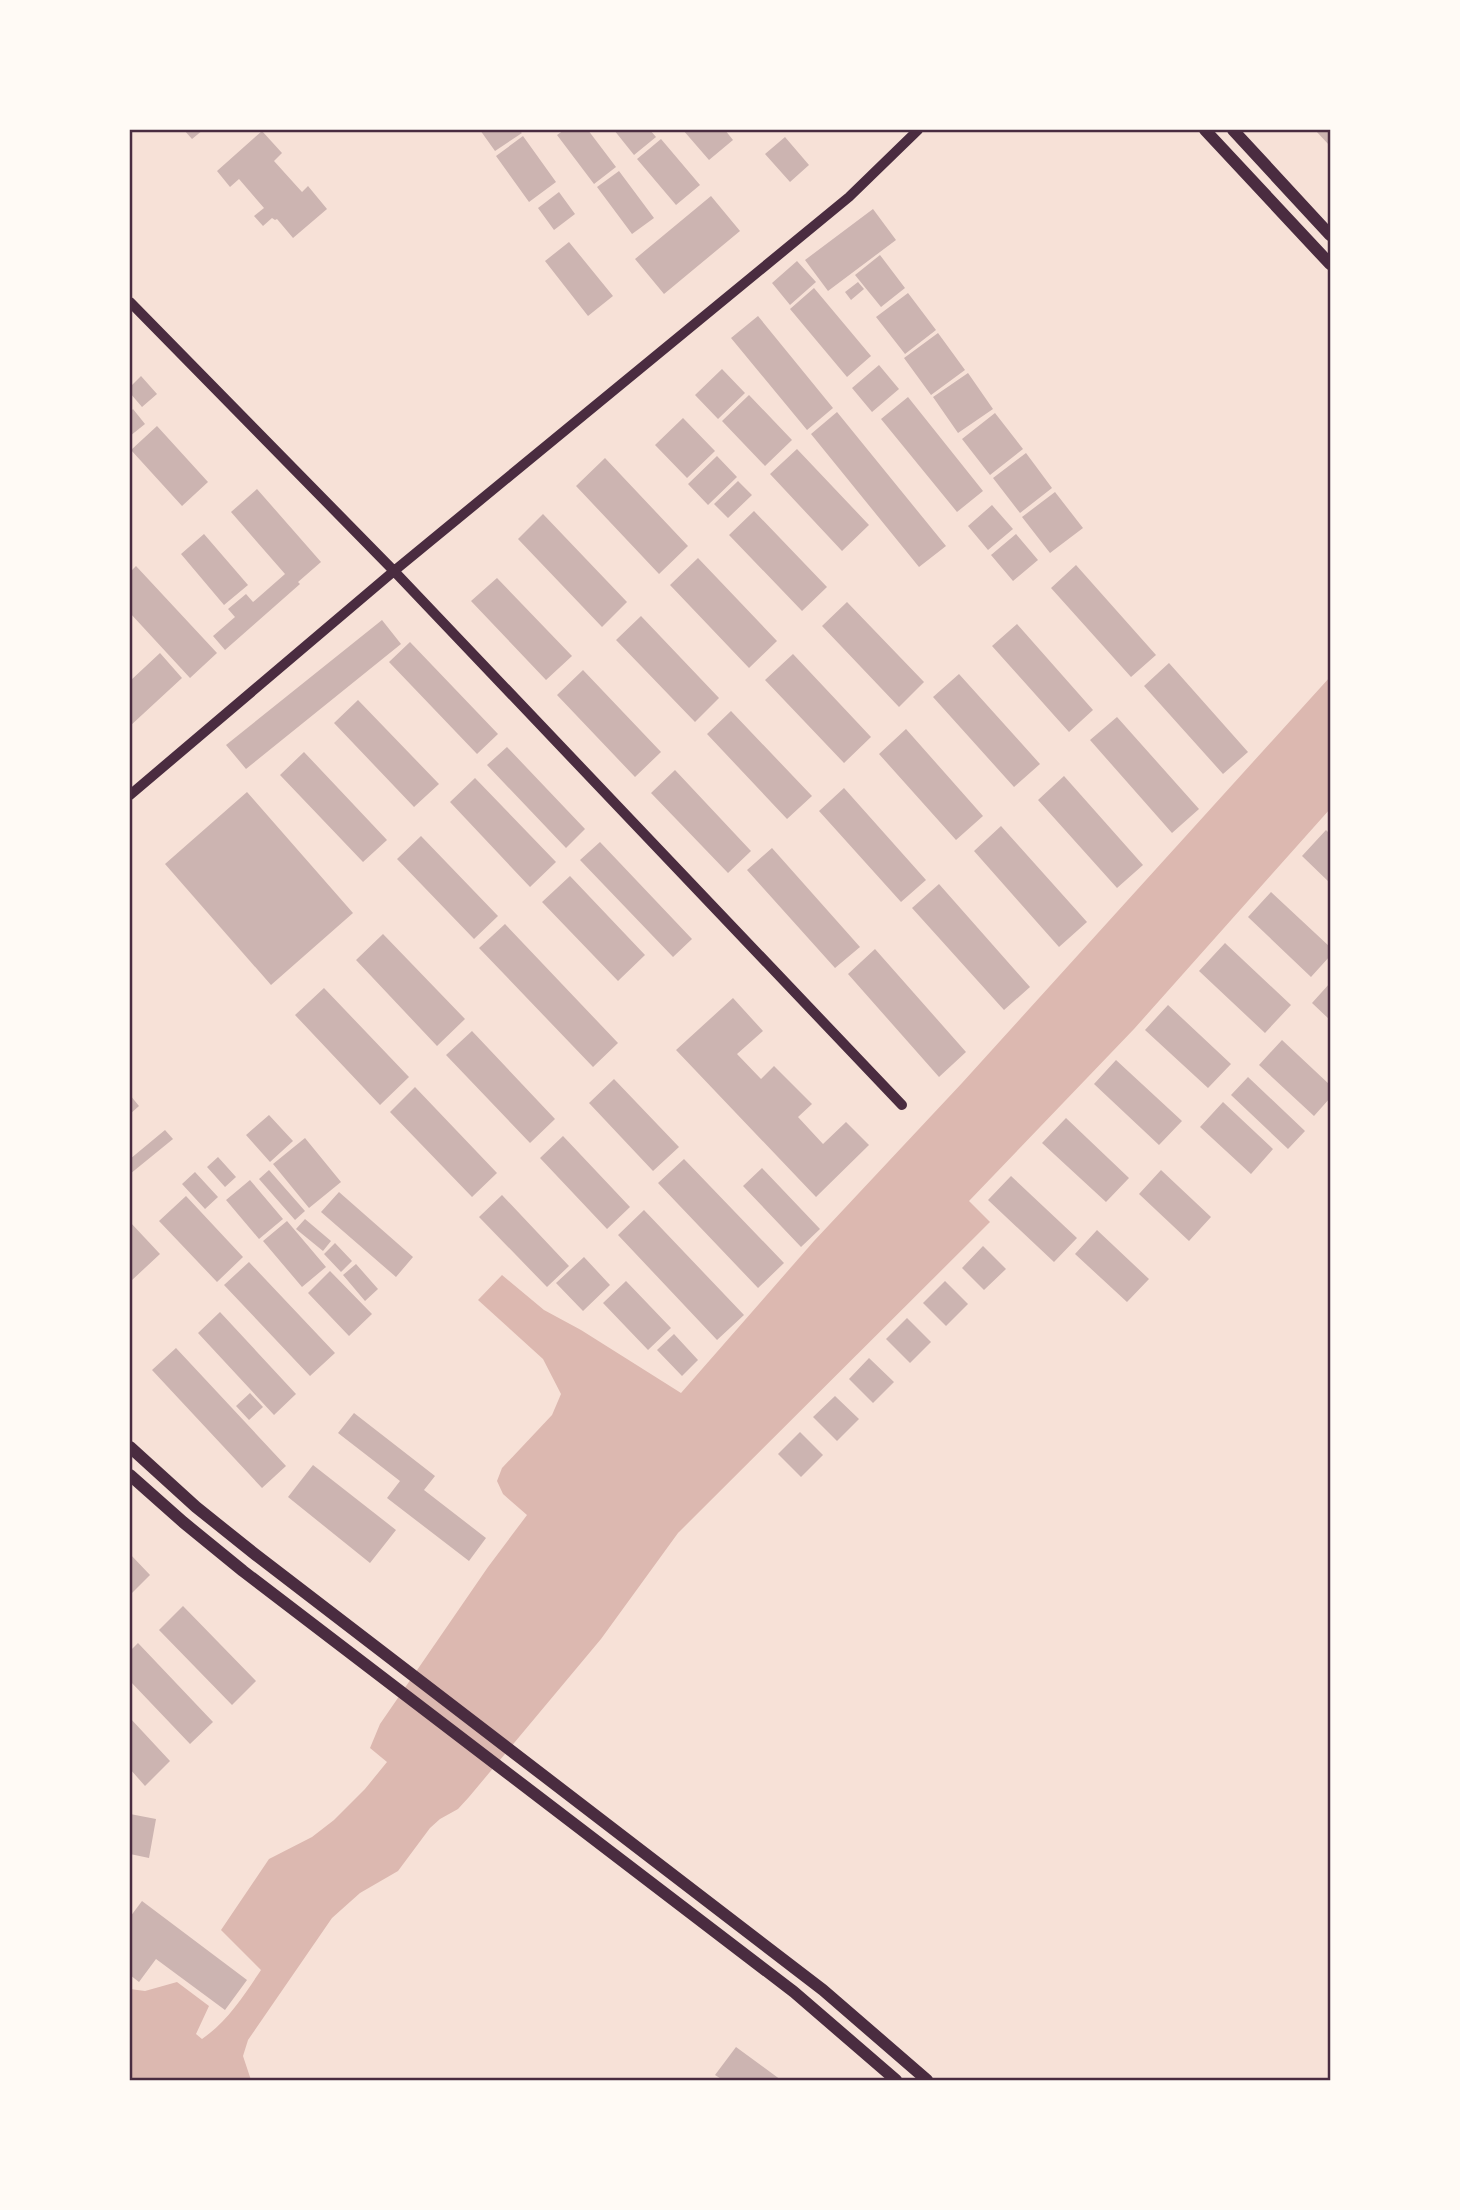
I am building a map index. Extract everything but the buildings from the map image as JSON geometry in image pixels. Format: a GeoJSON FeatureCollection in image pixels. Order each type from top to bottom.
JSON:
{"type":"FeatureCollection","features":[{"type":"Feature","properties":{"kind":"main road"},"geometry":{"type":"LineString","coordinates":[[1205,130],[1331,264]]}},
{"type":"Feature","properties":{"kind":"main road"},"geometry":{"type":"LineString","coordinates":[[1233,130],[1331,235]]}},
{"type":"Feature","properties":{"kind":"main road"},"geometry":{"type":"LineString","coordinates":[[130,1447],[196,1507],[823,1990],[927,2081]]}},
{"type":"Feature","properties":{"kind":"main road"},"geometry":{"type":"LineString","coordinates":[[130,1475],[203,1538],[398,1690],[794,1992],[896,2081]]}},
{"type":"Feature","properties":{"kind":"street"},"geometry":{"type":"LineString","coordinates":[[130,795],[394,571],[849,197],[918,130]]}},
{"type":"Feature","properties":{"kind":"street"},"geometry":{"type":"LineString","coordinates":[[130,302],[394,571],[902,1105]]}},
{"type":"Feature","properties":{"kind":"shaded area"},"geometry":{"type":"Polygon","coordinates":[[[1330,677],[1330,809],[1134,1029],[969,1201],[990,1222],[678,1533],[601,1639],[458,1809],[430,1828],[398,1871],[360,1893],[332,1918],[248,2040],[243,2056],[251,2080],[130,2080],[130,1989],[145,1991],[177,1982],[209,2006],[196,2034],[202,2039],[228,2016],[261,1970],[221,1930],[269,1859],[312,1837],[334,1820],[387,1762],[370,1748],[380,1724],[527,1515],[503,1494],[497,1481],[502,1468],[552,1415],[561,1394],[543,1359],[478,1300],[502,1275],[544,1310],[681,1393],[814,1241],[962,1083],[1330,677]]]}}]}
